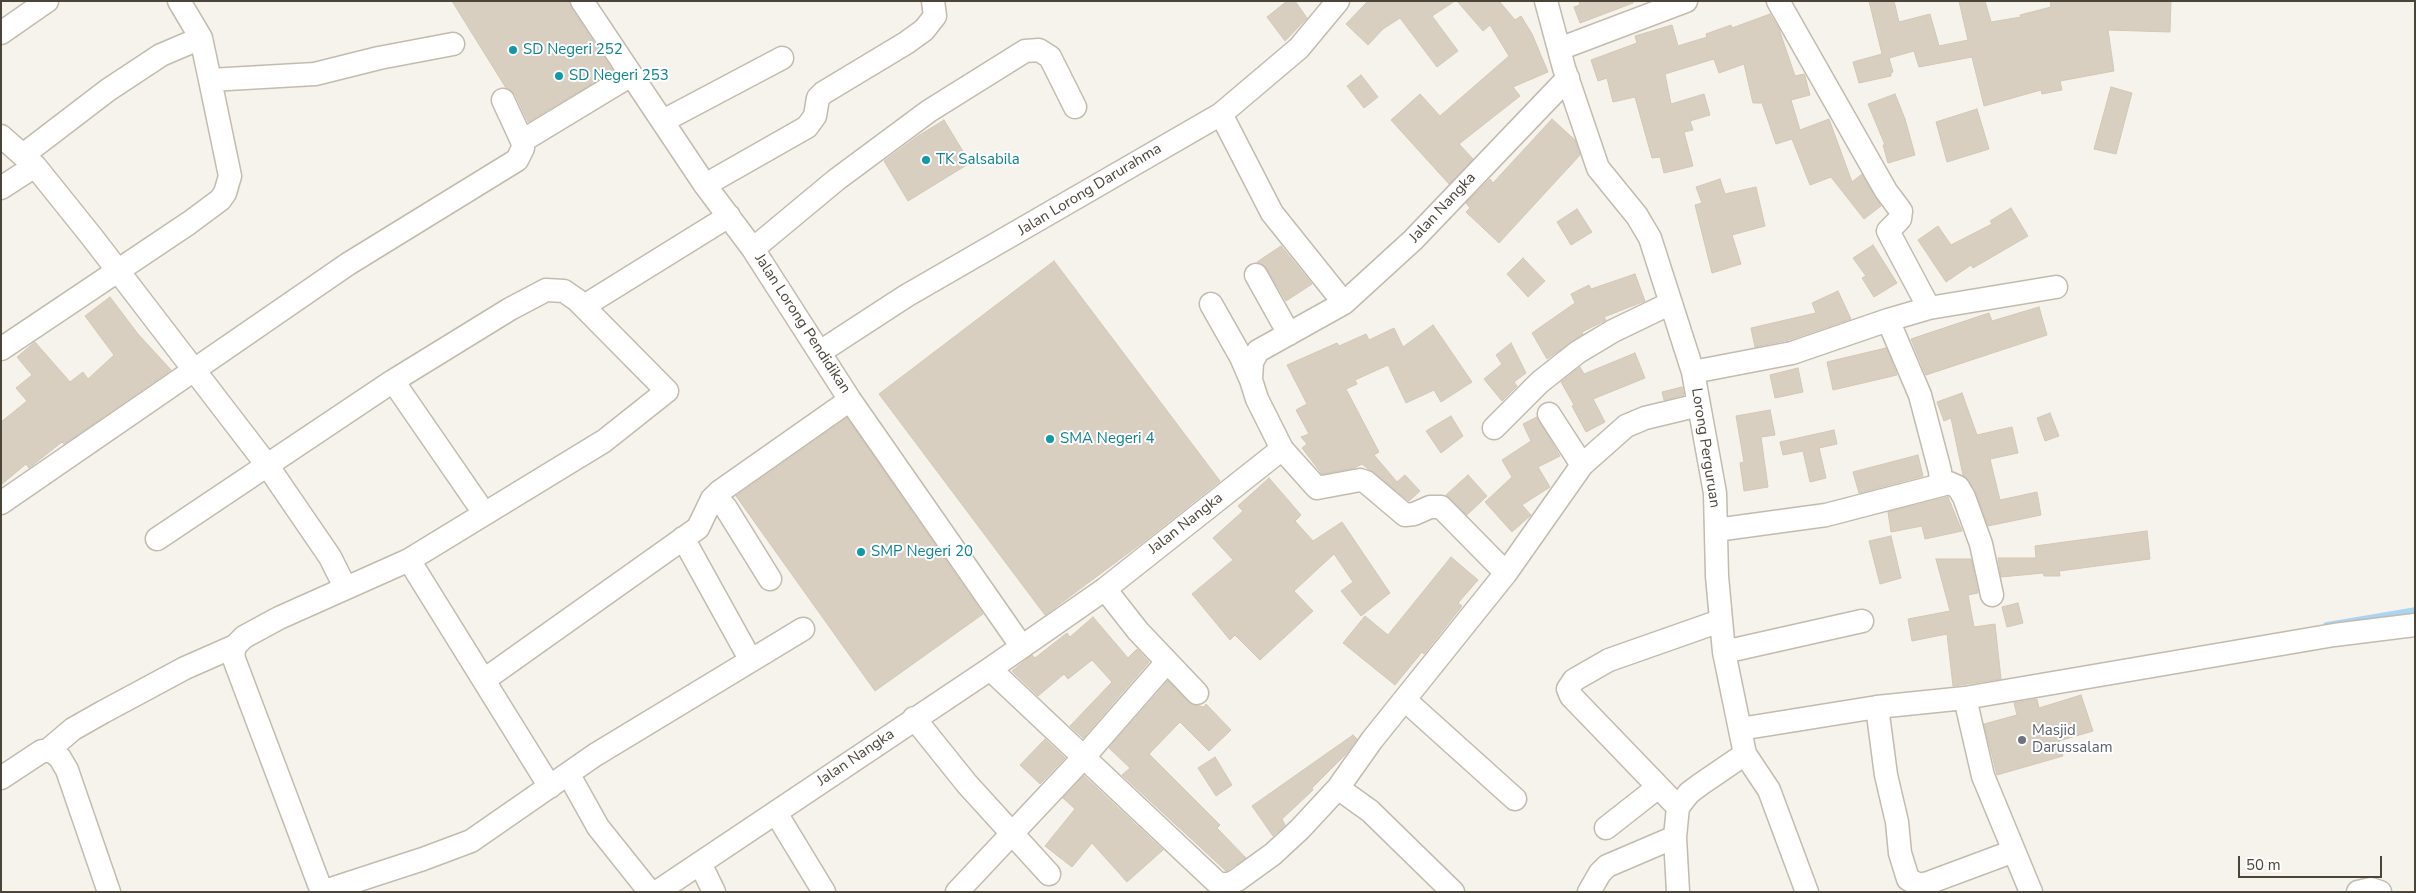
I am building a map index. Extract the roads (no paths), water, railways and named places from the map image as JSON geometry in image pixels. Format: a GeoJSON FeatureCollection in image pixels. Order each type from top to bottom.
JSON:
{"type":"FeatureCollection","features":[{"type":"Feature","properties":{"kind":"street"},"geometry":{"type":"LineString","coordinates":[[1,33],[47,1]]}},
{"type":"Feature","properties":{"kind":"street"},"geometry":{"type":"LineString","coordinates":[[1,349],[212,206],[226,193],[230,176],[201,38],[180,1]]}},
{"type":"Feature","properties":{"kind":"street","name":"Jalan Lorong Pendidikan"},"geometry":{"type":"LineString","coordinates":[[582,1],[706,185],[753,248],[850,400],[1022,647]]}},
{"type":"Feature","properties":{"kind":"street"},"geometry":{"type":"LineString","coordinates":[[706,185],[810,124],[816,116],[818,98],[823,92],[906,43],[924,30],[935,16],[933,1]]}},
{"type":"Feature","properties":{"kind":"street","name":"Jalan Lorong Darurahma"},"geometry":{"type":"LineString","coordinates":[[820,352],[906,296],[1221,114],[1299,48],[1338,1]]}},
{"type":"Feature","properties":{"kind":"street","name":"Lorong Perguruan"},"geometry":{"type":"LineString","coordinates":[[1546,1],[1568,78],[1598,168],[1644,226],[1693,372],[1715,493],[1720,621],[1724,652],[1745,754]]}},
{"type":"Feature","properties":{"kind":"street"},"geometry":{"type":"LineString","coordinates":[[1559,49],[1686,1]]}},
{"type":"Feature","properties":{"kind":"street"},"geometry":{"type":"LineString","coordinates":[[1778,1],[1886,191],[1901,210],[1900,219],[1888,231],[1929,308]]}},
{"type":"Feature","properties":{"kind":"street"},"geometry":{"type":"LineString","coordinates":[[1,188],[108,90],[161,55],[201,38]]}},
{"type":"Feature","properties":{"kind":"street"},"geometry":{"type":"LineString","coordinates":[[210,80],[315,74],[380,58],[453,44]]}},
{"type":"Feature","properties":{"kind":"street"},"geometry":{"type":"LineString","coordinates":[[753,248],[836,180],[929,111],[1025,51],[1039,50],[1050,57],[1075,107]]}},
{"type":"Feature","properties":{"kind":"street"},"geometry":{"type":"LineString","coordinates":[[663,121],[782,58]]}},
{"type":"Feature","properties":{"kind":"street"},"geometry":{"type":"LineString","coordinates":[[522,141],[631,75]]}},
{"type":"Feature","properties":{"kind":"street","name":"Jalan Nangka"},"geometry":{"type":"LineString","coordinates":[[657,892],[914,718],[990,669],[1105,589],[1282,449],[1257,399],[1251,380],[1252,362],[1258,351],[1344,303],[1413,240],[1568,78]]}},
{"type":"Feature","properties":{"kind":"street"},"geometry":{"type":"LineString","coordinates":[[1,503],[348,264],[512,164],[522,154],[523,148],[522,141],[503,100]]}},
{"type":"Feature","properties":{"kind":"street"},"geometry":{"type":"LineString","coordinates":[[1221,114],[1272,213],[1344,303]]}},
{"type":"Feature","properties":{"kind":"street"},"geometry":{"type":"LineString","coordinates":[[1,136],[29,161],[118,271],[267,465],[330,557],[345,588]]}},
{"type":"Feature","properties":{"kind":"street"},"geometry":{"type":"LineString","coordinates":[[584,306],[729,216]]}},
{"type":"Feature","properties":{"kind":"street"},"geometry":{"type":"LineString","coordinates":[[1256,275],[1289,334]]}},
{"type":"Feature","properties":{"kind":"street"},"geometry":{"type":"LineString","coordinates":[[1693,372],[1792,353],[1929,308],[2056,286]]}},
{"type":"Feature","properties":{"kind":"street"},"geometry":{"type":"LineString","coordinates":[[47,751],[73,729],[185,668],[235,646],[244,638],[280,618],[409,560],[604,441],[667,391],[584,306],[564,291],[546,290],[510,309],[393,382],[157,539]]}},
{"type":"Feature","properties":{"kind":"street"},"geometry":{"type":"LineString","coordinates":[[1494,428],[1540,382],[1578,352],[1613,331],[1671,303]]}},
{"type":"Feature","properties":{"kind":"street"},"geometry":{"type":"LineString","coordinates":[[1211,304],[1241,357],[1251,380]]}},
{"type":"Feature","properties":{"kind":"street"},"geometry":{"type":"LineString","coordinates":[[1888,320],[1920,395],[1940,471],[1941,484]]}},
{"type":"Feature","properties":{"kind":"street"},"geometry":{"type":"LineString","coordinates":[[393,382],[484,513]]}},
{"type":"Feature","properties":{"kind":"street"},"geometry":{"type":"LineString","coordinates":[[484,680],[698,528],[715,496],[738,476],[850,400]]}},
{"type":"Feature","properties":{"kind":"street"},"geometry":{"type":"LineString","coordinates":[[990,669],[1224,888],[1273,854],[1300,829],[1338,788],[1372,740],[1506,572],[1582,465],[1626,426],[1644,418],[1699,404]]}},
{"type":"Feature","properties":{"kind":"street"},"geometry":{"type":"LineString","coordinates":[[1549,414],[1582,465]]}},
{"type":"Feature","properties":{"kind":"street"},"geometry":{"type":"LineString","coordinates":[[1282,449],[1317,488],[1360,480],[1366,482],[1404,515],[1414,514],[1435,506],[1441,507],[1506,572]]}},
{"type":"Feature","properties":{"kind":"street"},"geometry":{"type":"LineString","coordinates":[[1716,530],[1826,514],[1941,484],[1952,484],[1964,497],[1981,544],[1992,595]]}},
{"type":"Feature","properties":{"kind":"street"},"geometry":{"type":"LineString","coordinates":[[715,496],[726,508],[770,579]]}},
{"type":"Feature","properties":{"kind":"street"},"geometry":{"type":"LineString","coordinates":[[683,538],[750,659]]}},
{"type":"Feature","properties":{"kind":"street"},"geometry":{"type":"LineString","coordinates":[[409,560],[550,787]]}},
{"type":"Feature","properties":{"kind":"street"},"geometry":{"type":"LineString","coordinates":[[1105,589],[1138,631],[1197,693]]}},
{"type":"Feature","properties":{"kind":"street"},"geometry":{"type":"LineString","coordinates":[[1724,652],[1862,620]]}},
{"type":"Feature","properties":{"kind":"street"},"geometry":{"type":"LineString","coordinates":[[1678,807],[1657,788],[1598,722],[1571,696],[1569,686],[1574,680],[1609,660],[1720,621]]}},
{"type":"Feature","properties":{"kind":"street"},"geometry":{"type":"LineString","coordinates":[[1740,729],[1877,707],[1965,698],[2334,635],[2415,625]]}},
{"type":"Feature","properties":{"kind":"street"},"geometry":{"type":"LineString","coordinates":[[235,646],[233,656],[237,667],[326,891],[423,860],[471,841],[569,775],[595,755],[750,659],[803,629]]}},
{"type":"Feature","properties":{"kind":"street"},"geometry":{"type":"LineString","coordinates":[[957,892],[1083,758],[1167,662]]}},
{"type":"Feature","properties":{"kind":"street"},"geometry":{"type":"LineString","coordinates":[[1965,698],[1983,776],[2031,892]]}},
{"type":"Feature","properties":{"kind":"street"},"geometry":{"type":"LineString","coordinates":[[1405,700],[1515,799]]}},
{"type":"Feature","properties":{"kind":"street"},"geometry":{"type":"LineString","coordinates":[[1877,707],[1886,775],[1897,822],[1900,853],[1908,879],[1919,884],[1928,883],[2014,851]]}},
{"type":"Feature","properties":{"kind":"street"},"geometry":{"type":"LineString","coordinates":[[914,718],[967,784],[1049,874]]}},
{"type":"Feature","properties":{"kind":"street"},"geometry":{"type":"LineString","coordinates":[[1,778],[42,751],[56,753],[67,770],[109,892]]}},
{"type":"Feature","properties":{"kind":"street"},"geometry":{"type":"LineString","coordinates":[[1678,892],[1675,838],[1678,807],[1695,788],[1745,754],[1769,790],[1808,892]]}},
{"type":"Feature","properties":{"kind":"street"},"geometry":{"type":"LineString","coordinates":[[569,775],[598,827],[650,892]]}},
{"type":"Feature","properties":{"kind":"street"},"geometry":{"type":"LineString","coordinates":[[1338,788],[1370,811],[1453,892]]}},
{"type":"Feature","properties":{"kind":"street"},"geometry":{"type":"LineString","coordinates":[[1606,828],[1657,788]]}},
{"type":"Feature","properties":{"kind":"street"},"geometry":{"type":"LineString","coordinates":[[776,813],[824,892]]}},
{"type":"Feature","properties":{"kind":"street"},"geometry":{"type":"LineString","coordinates":[[1589,892],[1600,873],[1607,866],[1675,838]]}},
{"type":"Feature","properties":{"kind":"street"},"geometry":{"type":"LineString","coordinates":[[700,863],[714,892]]}},
{"type":"Feature","properties":{"kind":"street"},"geometry":{"type":"LineString","coordinates":[[2358,892],[2371,889],[2380,892]]}},
{"type":"Feature","properties":{"kind":"waterway"},"geometry":{"type":"LineString","coordinates":[[2326,625],[2415,610]]}},
{"type":"Feature","properties":{"kind":"place","name":"SD Negeri 252"},"geometry":{"type":"Point","coordinates":[513,50]}},
{"type":"Feature","properties":{"kind":"place","name":"SD Negeri 253"},"geometry":{"type":"Point","coordinates":[559,76]}},
{"type":"Feature","properties":{"kind":"place","name":"TK Salsabila"},"geometry":{"type":"Point","coordinates":[926,160]}},
{"type":"Feature","properties":{"kind":"place","name":"SMA Negeri 4"},"geometry":{"type":"Point","coordinates":[1050,439]}},
{"type":"Feature","properties":{"kind":"place","name":"SMP Negeri 20"},"geometry":{"type":"Point","coordinates":[861,552]}},
{"type":"Feature","properties":{"kind":"place","name":"Masjid Darussalam"},"geometry":{"type":"Point","coordinates":[2022,740]}}]}
